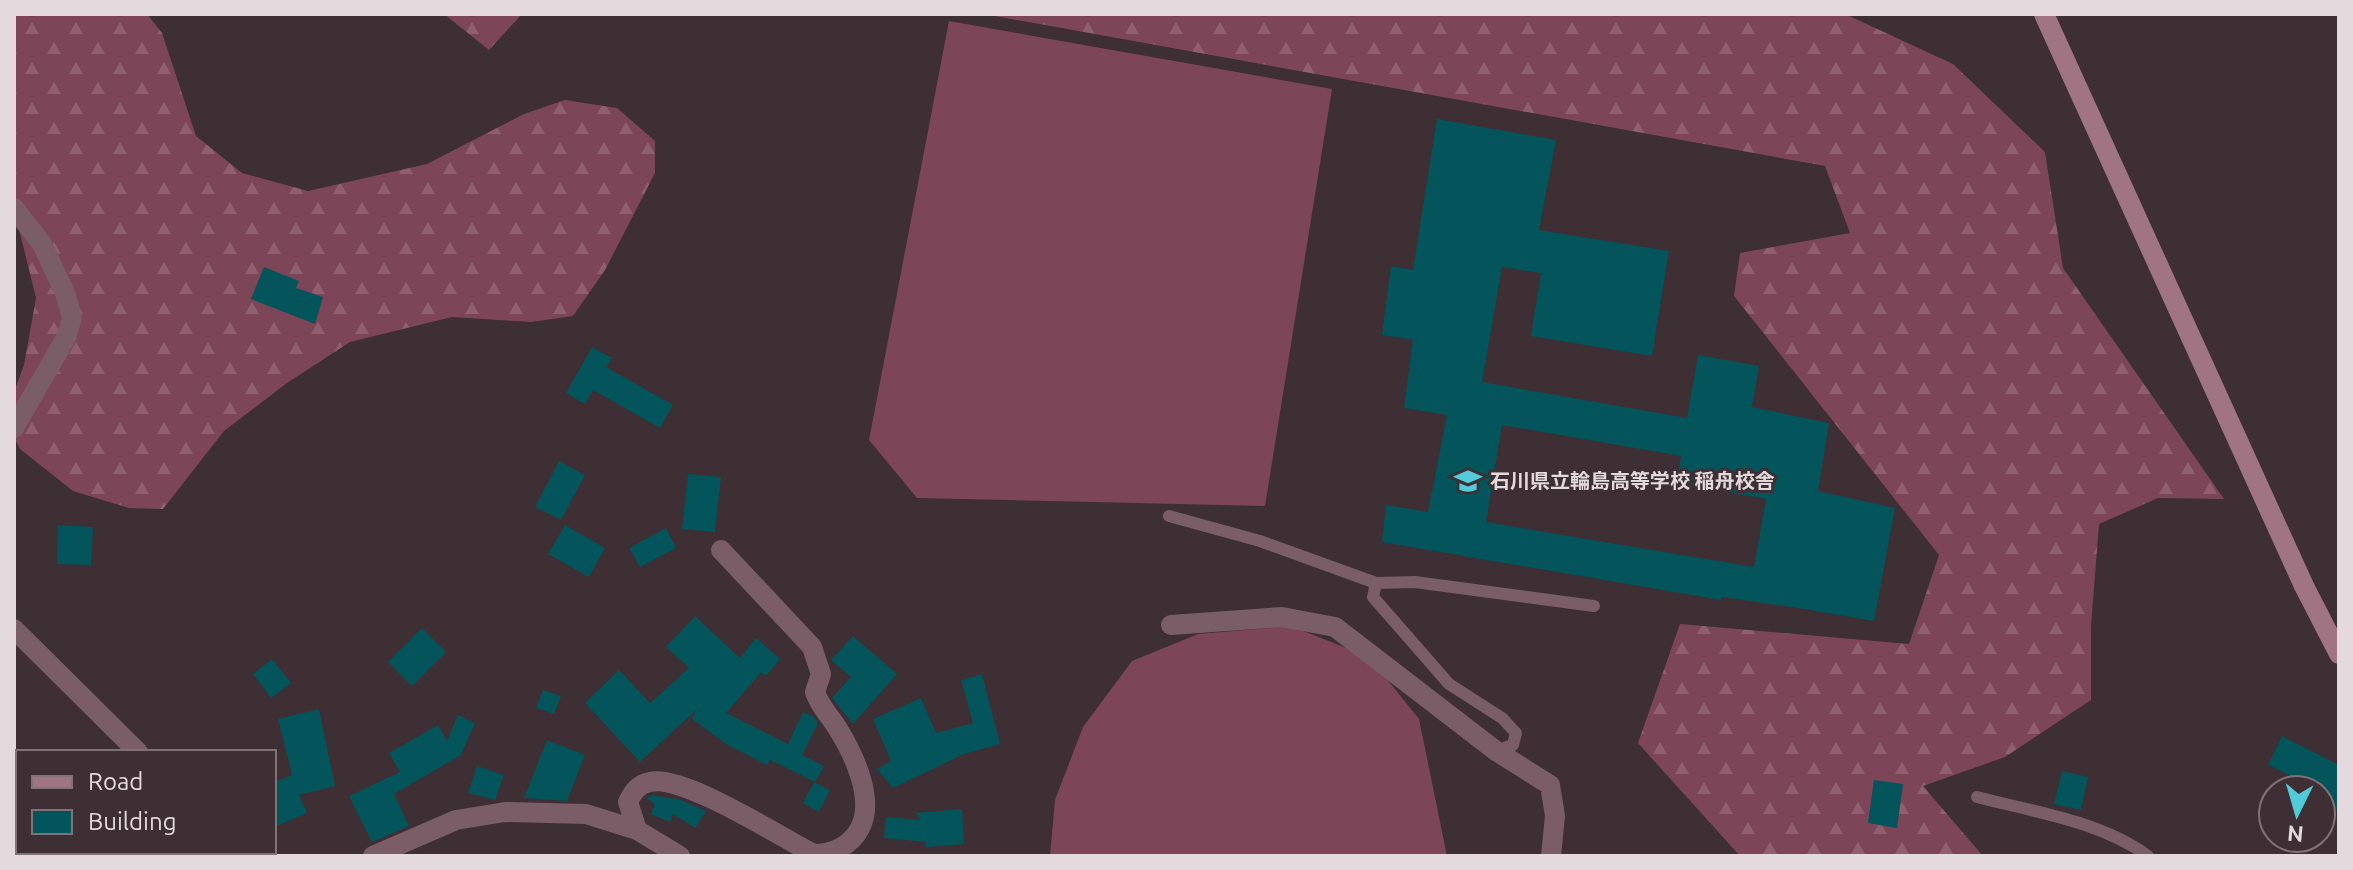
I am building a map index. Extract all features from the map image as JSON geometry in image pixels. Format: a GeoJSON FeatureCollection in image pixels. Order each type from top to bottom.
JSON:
{"type":"FeatureCollection","features":[{"type":"Feature","properties":{"kind":"street"},"geometry":{"type":"LineString","coordinates":[[2044,14],[2298,572],[2339,654]]}},
{"type":"Feature","properties":{"kind":"street"},"geometry":{"type":"LineString","coordinates":[[14,208],[42,244],[65,293],[72,317],[67,336],[14,428]]}},
{"type":"Feature","properties":{"kind":"street"},"geometry":{"type":"LineString","coordinates":[[637,830],[628,802],[634,790],[651,781],[697,791],[814,854],[830,854],[855,837],[866,815],[860,774],[838,728],[815,692],[821,674],[812,647],[721,550]]}},
{"type":"Feature","properties":{"kind":"street"},"geometry":{"type":"LineString","coordinates":[[1171,625],[1282,617],[1335,627],[1496,751],[1550,785],[1555,816],[1551,856]]}},
{"type":"Feature","properties":{"kind":"street"},"geometry":{"type":"LineString","coordinates":[[14,629],[136,750]]}},
{"type":"Feature","properties":{"kind":"street"},"geometry":{"type":"LineString","coordinates":[[373,856],[456,820],[505,812],[586,814],[637,830],[680,856]]}},
{"type":"Feature","properties":{"kind":"lane"},"geometry":{"type":"LineString","coordinates":[[1169,516],[1260,541],[1376,583],[1430,584],[1594,606]]}},
{"type":"Feature","properties":{"kind":"lane"},"geometry":{"type":"LineString","coordinates":[[1376,583],[1373,597],[1449,684],[1502,718],[1516,733],[1513,745],[1496,751]]}},
{"type":"Feature","properties":{"kind":"lane"},"geometry":{"type":"LineString","coordinates":[[1977,797],[2082,825],[2128,841],[2148,856]]}},
{"type":"Feature","properties":{"kind":"green space"},"geometry":{"type":"Polygon","coordinates":[[[14,14],[147,14],[162,33],[196,136],[242,173],[308,191],[427,164],[524,114],[565,100],[617,108],[655,141],[655,173],[605,270],[573,316],[531,322],[452,317],[350,342],[287,383],[224,431],[163,509],[129,508],[73,491],[20,449],[14,437],[14,392],[24,365],[36,298],[14,209],[14,14]]]}},
{"type":"Feature","properties":{"kind":"green space"},"geometry":{"type":"Polygon","coordinates":[[[444,14],[522,14],[489,50],[444,14]]]}},
{"type":"Feature","properties":{"kind":"green space"},"geometry":{"type":"Polygon","coordinates":[[[984,14],[1845,14],[1953,64],[2045,152],[2063,268],[2224,499],[2158,498],[2099,524],[2091,626],[2091,700],[2005,757],[1923,786],[1983,856],[1740,856],[1638,743],[1680,624],[1909,644],[1939,555],[1734,296],[1740,253],[1850,233],[1825,166],[984,14]]]}},
{"type":"Feature","properties":{"kind":"green space"},"geometry":{"type":"Polygon","coordinates":[[[949,21],[1332,89],[1265,506],[917,498],[869,440],[949,21]]]}},
{"type":"Feature","properties":{"kind":"green space"},"geometry":{"type":"Polygon","coordinates":[[[1291,626],[1369,657],[1419,719],[1447,856],[1050,856],[1055,800],[1083,727],[1132,661],[1198,634],[1291,626]]]}},
{"type":"Feature","properties":{"kind":"building"},"geometry":{"type":"Polygon","coordinates":[[[1437,119],[1556,140],[1539,230],[1669,251],[1652,356],[1531,336],[1541,273],[1502,267],[1482,382],[1687,418],[1698,355],[1759,366],[1752,407],[1829,423],[1818,491],[1895,508],[1874,621],[1722,597],[1721,600],[1382,542],[1386,505],[1428,512],[1447,415],[1404,408],[1413,340],[1382,335],[1391,266],[1413,270],[1437,119]],[[1502,425],[1486,522],[1754,567],[1766,499],[1676,483],[1681,456],[1502,425]]]}},
{"type":"Feature","properties":{"kind":"building"},"geometry":{"type":"Polygon","coordinates":[[[264,267],[299,281],[296,288],[323,297],[315,324],[251,299],[264,267]]]}},
{"type":"Feature","properties":{"kind":"building"},"geometry":{"type":"Polygon","coordinates":[[[592,347],[612,358],[606,367],[673,405],[660,428],[593,390],[585,404],[566,393],[592,347]]]}},
{"type":"Feature","properties":{"kind":"building"},"geometry":{"type":"Polygon","coordinates":[[[559,461],[585,475],[561,520],[535,507],[559,461]]]}},
{"type":"Feature","properties":{"kind":"building"},"geometry":{"type":"Polygon","coordinates":[[[688,474],[721,477],[715,532],[682,529],[688,474]]]}},
{"type":"Feature","properties":{"kind":"building"},"geometry":{"type":"Polygon","coordinates":[[[58,525],[93,527],[91,565],[57,564],[58,525]]]}},
{"type":"Feature","properties":{"kind":"building"},"geometry":{"type":"Polygon","coordinates":[[[565,525],[605,548],[589,577],[548,554],[565,525]]]}},
{"type":"Feature","properties":{"kind":"building"},"geometry":{"type":"Polygon","coordinates":[[[666,528],[676,548],[640,567],[629,548],[666,528]]]}},
{"type":"Feature","properties":{"kind":"building"},"geometry":{"type":"Polygon","coordinates":[[[695,616],[740,658],[756,638],[780,659],[766,676],[761,672],[726,713],[788,744],[803,712],[814,717],[818,723],[802,755],[824,766],[815,782],[770,760],[767,765],[726,744],[692,719],[696,710],[640,762],[585,703],[619,670],[650,703],[689,668],[666,647],[695,616]]]}},
{"type":"Feature","properties":{"kind":"building"},"geometry":{"type":"Polygon","coordinates":[[[422,628],[446,652],[412,686],[388,662],[422,628]]]}},
{"type":"Feature","properties":{"kind":"building"},"geometry":{"type":"Polygon","coordinates":[[[853,636],[897,674],[853,724],[832,698],[851,677],[831,660],[853,636]]]}},
{"type":"Feature","properties":{"kind":"building"},"geometry":{"type":"Polygon","coordinates":[[[272,659],[291,683],[271,698],[253,674],[272,659]]]}},
{"type":"Feature","properties":{"kind":"building"},"geometry":{"type":"Polygon","coordinates":[[[982,674],[1000,744],[964,754],[893,788],[877,769],[891,761],[873,719],[921,698],[936,733],[973,723],[961,680],[982,674]]]}},
{"type":"Feature","properties":{"kind":"building"},"geometry":{"type":"Polygon","coordinates":[[[543,690],[561,696],[554,714],[536,708],[543,690]]]}},
{"type":"Feature","properties":{"kind":"building"},"geometry":{"type":"Polygon","coordinates":[[[319,709],[335,786],[299,795],[307,813],[276,826],[276,781],[292,775],[278,719],[319,709]]]}},
{"type":"Feature","properties":{"kind":"building"},"geometry":{"type":"Polygon","coordinates":[[[458,715],[475,723],[461,755],[394,794],[409,826],[372,842],[349,796],[400,772],[389,753],[438,725],[447,741],[458,715]]]}},
{"type":"Feature","properties":{"kind":"building"},"geometry":{"type":"Polygon","coordinates":[[[2282,736],[2339,765],[2339,811],[2337,774],[2287,774],[2268,765],[2282,736]]]}},
{"type":"Feature","properties":{"kind":"building"},"geometry":{"type":"Polygon","coordinates":[[[547,740],[585,755],[567,801],[524,798],[547,740]]]}},
{"type":"Feature","properties":{"kind":"building"},"geometry":{"type":"Polygon","coordinates":[[[477,766],[504,775],[495,800],[468,793],[477,766]]]}},
{"type":"Feature","properties":{"kind":"building"},"geometry":{"type":"Polygon","coordinates":[[[2062,771],[2088,777],[2081,810],[2054,804],[2062,771]]]}},
{"type":"Feature","properties":{"kind":"building"},"geometry":{"type":"Polygon","coordinates":[[[1874,780],[1903,784],[1897,828],[1868,823],[1874,780]]]}},
{"type":"Feature","properties":{"kind":"building"},"geometry":{"type":"Polygon","coordinates":[[[814,782],[830,790],[819,812],[803,803],[814,782]]]}},
{"type":"Feature","properties":{"kind":"building"},"geometry":{"type":"Polygon","coordinates":[[[652,795],[681,800],[706,811],[695,828],[673,814],[670,822],[651,814],[655,804],[646,798],[652,795]]]}},
{"type":"Feature","properties":{"kind":"building"},"geometry":{"type":"Polygon","coordinates":[[[962,809],[964,844],[926,847],[926,842],[884,838],[886,817],[921,820],[915,813],[962,809]]]}},
{"type":"Feature","properties":{"kind":"place","name":"石川県立輪島高等学校 稲舟校舎"},"geometry":{"type":"Point","coordinates":[1468,481]}}]}
